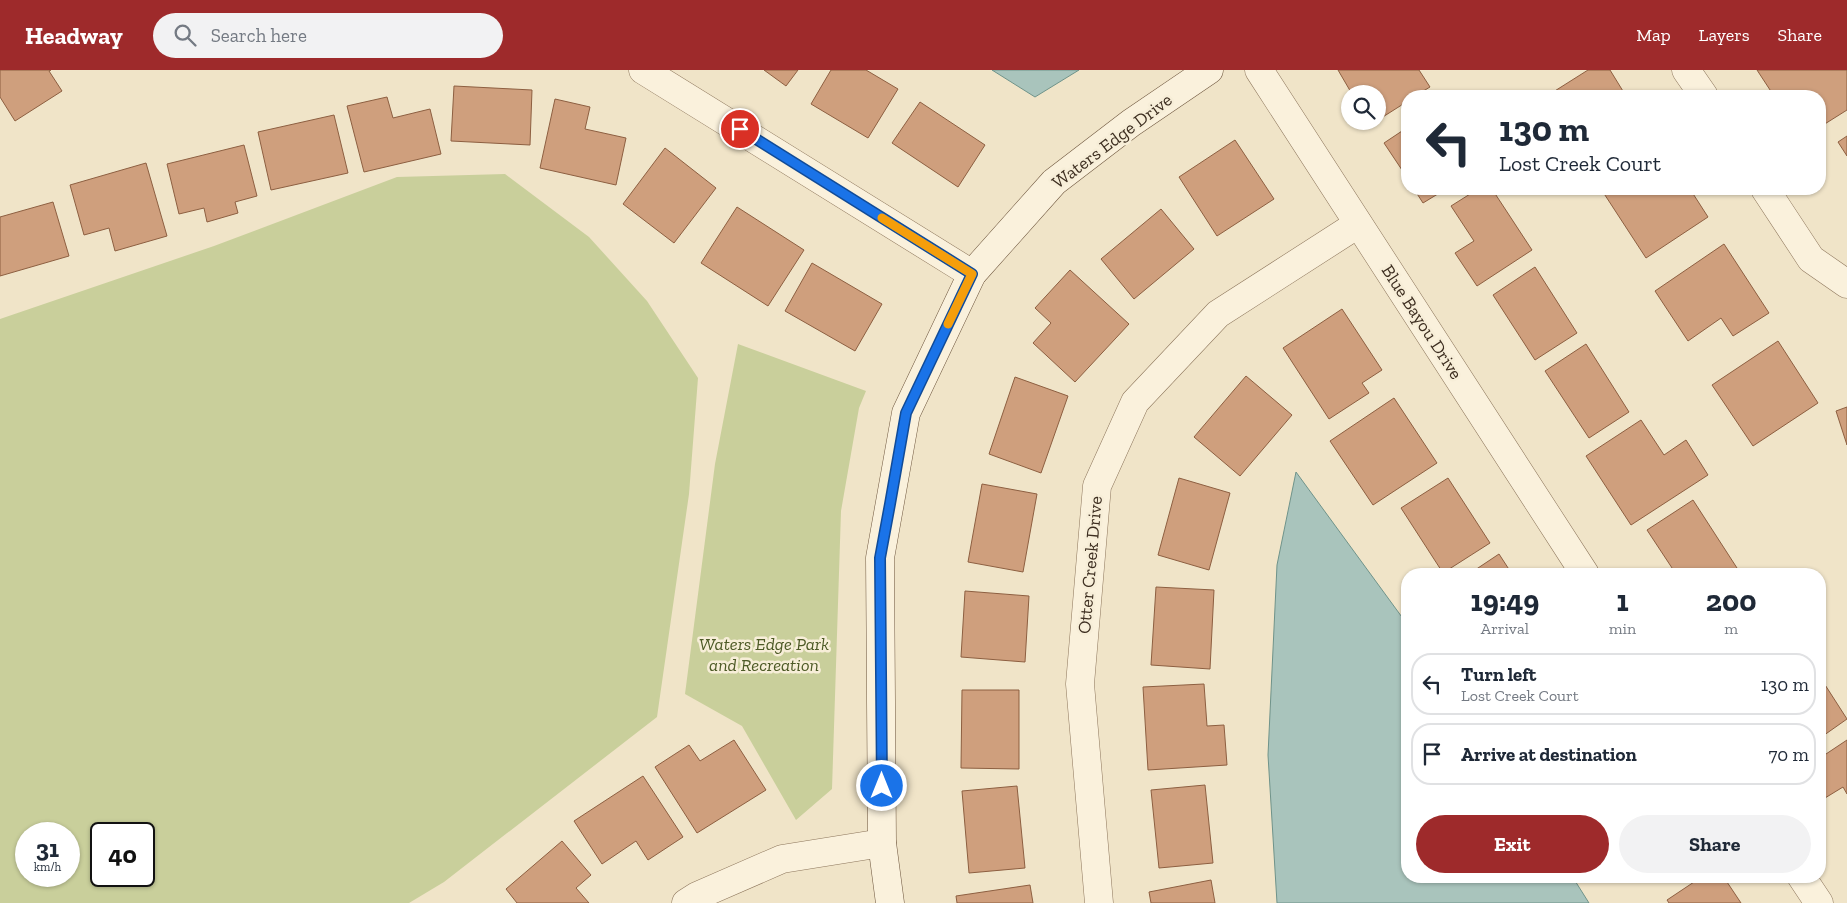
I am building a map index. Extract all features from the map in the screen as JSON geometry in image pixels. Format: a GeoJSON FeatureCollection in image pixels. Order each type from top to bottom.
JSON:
{"type":"FeatureCollection","features":[{"type":"Feature","properties":{"kind":"street"},"geometry":{"type":"LineString","coordinates":[[643,70],[972,274]]}},
{"type":"Feature","properties":{"kind":"street","name":"Waters Edge Drive"},"geometry":{"type":"LineString","coordinates":[[890,903],[882,843],[880,558],[906,413],[972,274],[1054,182],[1131,123],[1209,70]]}},
{"type":"Feature","properties":{"kind":"street","name":"Blue Bayou Drive"},"geometry":{"type":"LineString","coordinates":[[1259,70],[1582,568]]}},
{"type":"Feature","properties":{"kind":"street"},"geometry":{"type":"LineString","coordinates":[[1686,70],[1700,90]]}},
{"type":"Feature","properties":{"kind":"street"},"geometry":{"type":"LineString","coordinates":[[1769,195],[1811,259],[1847,284]]}},
{"type":"Feature","properties":{"kind":"street","name":"Otter Creek Drive"},"geometry":{"type":"LineString","coordinates":[[1098,903],[1080,684],[1097,486],[1135,402],[1218,314],[1358,224]]}},
{"type":"Feature","properties":{"kind":"street"},"geometry":{"type":"LineString","coordinates":[[686,903],[697,896],[782,859],[882,843]]}},
{"type":"Feature","properties":{"kind":"street"},"geometry":{"type":"LineString","coordinates":[[1806,883],[1819,903]]}},
{"type":"Feature","properties":{"kind":"green space"},"geometry":{"type":"Polygon","coordinates":[[[505,174],[589,237],[647,301],[698,378],[689,494],[657,717],[444,882],[409,903],[0,903],[0,319],[214,246],[397,177],[505,174]]]}},
{"type":"Feature","properties":{"kind":"green space","name":"Waters Edge Park and Recreation"},"geometry":{"type":"Polygon","coordinates":[[[738,344],[866,391],[859,408],[841,511],[832,789],[796,820],[742,726],[685,694],[715,464],[738,344]]]}},
{"type":"Feature","properties":{"kind":"water"},"geometry":{"type":"Polygon","coordinates":[[[992,70],[1079,70],[1035,97],[992,70]]]}},
{"type":"Feature","properties":{"kind":"water"},"geometry":{"type":"Polygon","coordinates":[[[1296,472],[1401,616],[1401,883],[1576,883],[1589,903],[1277,903],[1268,755],[1277,565],[1296,472]]]}},
{"type":"Feature","properties":{"kind":"building"},"geometry":{"type":"Polygon","coordinates":[[[0,70],[51,70],[49,71],[62,91],[15,121],[0,97],[0,70]]]}},
{"type":"Feature","properties":{"kind":"building"},"geometry":{"type":"Polygon","coordinates":[[[764,70],[798,70],[786,86],[764,70]]]}},
{"type":"Feature","properties":{"kind":"building"},"geometry":{"type":"Polygon","coordinates":[[[831,70],[866,70],[898,89],[868,138],[811,104],[831,70]]]}},
{"type":"Feature","properties":{"kind":"building"},"geometry":{"type":"Polygon","coordinates":[[[1338,70],[1419,70],[1430,87],[1425,90],[1401,90],[1401,105],[1386,115],[1386,85],[1347,85],[1338,70]]]}},
{"type":"Feature","properties":{"kind":"building"},"geometry":{"type":"Polygon","coordinates":[[[1588,70],[1610,70],[1622,90],[1556,90],[1588,70]]]}},
{"type":"Feature","properties":{"kind":"building"},"geometry":{"type":"Polygon","coordinates":[[[1757,70],[1847,70],[1847,110],[1826,123],[1826,90],[1770,90],[1757,70]]]}},
{"type":"Feature","properties":{"kind":"building"},"geometry":{"type":"Polygon","coordinates":[[[454,86],[532,90],[530,145],[451,141],[454,86]]]}},
{"type":"Feature","properties":{"kind":"building"},"geometry":{"type":"Polygon","coordinates":[[[387,97],[393,118],[430,109],[441,154],[364,172],[347,106],[387,97]]]}},
{"type":"Feature","properties":{"kind":"building"},"geometry":{"type":"Polygon","coordinates":[[[555,99],[590,107],[585,129],[626,138],[616,185],[540,168],[555,99]]]}},
{"type":"Feature","properties":{"kind":"building"},"geometry":{"type":"Polygon","coordinates":[[[920,102],[985,145],[958,187],[892,143],[920,102]]]}},
{"type":"Feature","properties":{"kind":"building"},"geometry":{"type":"Polygon","coordinates":[[[334,115],[348,173],[271,190],[258,132],[334,115]]]}},
{"type":"Feature","properties":{"kind":"building"},"geometry":{"type":"Polygon","coordinates":[[[1401,132],[1401,168],[1384,143],[1401,132]]]}},
{"type":"Feature","properties":{"kind":"building"},"geometry":{"type":"Polygon","coordinates":[[[1847,136],[1847,156],[1838,142],[1847,136]]]}},
{"type":"Feature","properties":{"kind":"building"},"geometry":{"type":"Polygon","coordinates":[[[1235,140],[1274,199],[1217,236],[1179,177],[1235,140]]]}},
{"type":"Feature","properties":{"kind":"building"},"geometry":{"type":"Polygon","coordinates":[[[244,145],[257,196],[235,202],[238,213],[207,222],[204,208],[179,214],[167,164],[244,145]]]}},
{"type":"Feature","properties":{"kind":"building"},"geometry":{"type":"Polygon","coordinates":[[[665,148],[716,188],[674,243],[623,204],[665,148]]]}},
{"type":"Feature","properties":{"kind":"building"},"geometry":{"type":"Polygon","coordinates":[[[146,163],[167,236],[115,251],[109,228],[84,235],[70,185],[146,163]]]}},
{"type":"Feature","properties":{"kind":"building"},"geometry":{"type":"Polygon","coordinates":[[[1418,195],[1436,195],[1423,203],[1418,195]]]}},
{"type":"Feature","properties":{"kind":"building"},"geometry":{"type":"Polygon","coordinates":[[[1468,195],[1496,195],[1532,250],[1477,286],[1455,253],[1474,241],[1451,206],[1468,195]]]}},
{"type":"Feature","properties":{"kind":"building"},"geometry":{"type":"Polygon","coordinates":[[[1605,195],[1694,195],[1708,217],[1646,258],[1605,195]]]}},
{"type":"Feature","properties":{"kind":"building"},"geometry":{"type":"Polygon","coordinates":[[[53,202],[69,256],[0,276],[0,217],[53,202]]]}},
{"type":"Feature","properties":{"kind":"building"},"geometry":{"type":"Polygon","coordinates":[[[737,207],[804,250],[768,306],[701,263],[737,207]]]}},
{"type":"Feature","properties":{"kind":"building"},"geometry":{"type":"Polygon","coordinates":[[[1161,209],[1194,249],[1134,299],[1101,259],[1161,209]]]}},
{"type":"Feature","properties":{"kind":"building"},"geometry":{"type":"Polygon","coordinates":[[[1724,244],[1769,313],[1733,336],[1721,318],[1688,341],[1655,291],[1724,244]]]}},
{"type":"Feature","properties":{"kind":"building"},"geometry":{"type":"Polygon","coordinates":[[[812,263],[882,304],[855,351],[785,311],[812,263]]]}},
{"type":"Feature","properties":{"kind":"building"},"geometry":{"type":"Polygon","coordinates":[[[1535,267],[1577,333],[1535,360],[1493,295],[1535,267]]]}},
{"type":"Feature","properties":{"kind":"building"},"geometry":{"type":"Polygon","coordinates":[[[1070,270],[1129,324],[1075,382],[1033,343],[1051,323],[1035,308],[1070,270]]]}},
{"type":"Feature","properties":{"kind":"building"},"geometry":{"type":"Polygon","coordinates":[[[1342,309],[1382,370],[1362,383],[1369,393],[1329,419],[1283,348],[1342,309]]]}},
{"type":"Feature","properties":{"kind":"building"},"geometry":{"type":"Polygon","coordinates":[[[1778,341],[1818,403],[1753,446],[1712,385],[1778,341]]]}},
{"type":"Feature","properties":{"kind":"building"},"geometry":{"type":"Polygon","coordinates":[[[1586,344],[1629,412],[1589,438],[1545,371],[1586,344]]]}},
{"type":"Feature","properties":{"kind":"building"},"geometry":{"type":"Polygon","coordinates":[[[1246,376],[1292,415],[1240,476],[1194,437],[1246,376]]]}},
{"type":"Feature","properties":{"kind":"building"},"geometry":{"type":"Polygon","coordinates":[[[1015,377],[1068,396],[1041,473],[989,454],[1015,377]]]}},
{"type":"Feature","properties":{"kind":"building"},"geometry":{"type":"Polygon","coordinates":[[[1394,398],[1437,463],[1373,505],[1330,441],[1394,398]]]}},
{"type":"Feature","properties":{"kind":"building"},"geometry":{"type":"Polygon","coordinates":[[[1847,407],[1847,445],[1836,411],[1847,407]]]}},
{"type":"Feature","properties":{"kind":"building"},"geometry":{"type":"Polygon","coordinates":[[[1641,420],[1664,455],[1686,440],[1708,475],[1631,525],[1586,456],[1641,420]]]}},
{"type":"Feature","properties":{"kind":"building"},"geometry":{"type":"Polygon","coordinates":[[[1179,478],[1230,493],[1209,570],[1158,555],[1179,478]]]}},
{"type":"Feature","properties":{"kind":"building"},"geometry":{"type":"Polygon","coordinates":[[[1448,478],[1490,543],[1451,568],[1440,568],[1401,508],[1448,478]]]}},
{"type":"Feature","properties":{"kind":"building"},"geometry":{"type":"Polygon","coordinates":[[[982,484],[1037,494],[1023,572],[968,562],[982,484]]]}},
{"type":"Feature","properties":{"kind":"building"},"geometry":{"type":"Polygon","coordinates":[[[1693,500],[1737,568],[1672,568],[1647,530],[1693,500]]]}},
{"type":"Feature","properties":{"kind":"building"},"geometry":{"type":"Polygon","coordinates":[[[1499,554],[1508,568],[1478,568],[1499,554]]]}},
{"type":"Feature","properties":{"kind":"building"},"geometry":{"type":"Polygon","coordinates":[[[1156,587],[1214,590],[1210,669],[1151,665],[1156,587]]]}},
{"type":"Feature","properties":{"kind":"building"},"geometry":{"type":"Polygon","coordinates":[[[965,591],[1029,596],[1025,662],[961,657],[965,591]]]}},
{"type":"Feature","properties":{"kind":"building"},"geometry":{"type":"Polygon","coordinates":[[[1204,684],[1207,726],[1224,725],[1227,765],[1148,770],[1143,687],[1204,684]]]}},
{"type":"Feature","properties":{"kind":"building"},"geometry":{"type":"Polygon","coordinates":[[[1826,686],[1847,719],[1826,734],[1826,686]]]}},
{"type":"Feature","properties":{"kind":"building"},"geometry":{"type":"Polygon","coordinates":[[[962,690],[1019,690],[1019,769],[961,768],[962,690]]]}},
{"type":"Feature","properties":{"kind":"building"},"geometry":{"type":"Polygon","coordinates":[[[734,740],[766,790],[697,833],[655,767],[689,745],[700,761],[734,740]]]}},
{"type":"Feature","properties":{"kind":"building"},"geometry":{"type":"Polygon","coordinates":[[[1847,740],[1847,794],[1843,787],[1826,797],[1826,754],[1847,740]]]}},
{"type":"Feature","properties":{"kind":"building"},"geometry":{"type":"Polygon","coordinates":[[[643,776],[683,837],[648,860],[636,841],[602,864],[574,821],[643,776]]]}},
{"type":"Feature","properties":{"kind":"building"},"geometry":{"type":"Polygon","coordinates":[[[1205,785],[1213,863],[1159,868],[1151,790],[1205,785]]]}},
{"type":"Feature","properties":{"kind":"building"},"geometry":{"type":"Polygon","coordinates":[[[1017,786],[1025,868],[969,873],[962,791],[1017,786]]]}},
{"type":"Feature","properties":{"kind":"building"},"geometry":{"type":"Polygon","coordinates":[[[562,841],[591,875],[576,888],[589,903],[517,903],[506,889],[562,841]]]}},
{"type":"Feature","properties":{"kind":"building"},"geometry":{"type":"Polygon","coordinates":[[[1211,880],[1215,903],[1151,903],[1149,892],[1211,880]]]}},
{"type":"Feature","properties":{"kind":"building"},"geometry":{"type":"Polygon","coordinates":[[[1692,883],[1728,883],[1741,903],[1669,903],[1667,900],[1692,883]]]}},
{"type":"Feature","properties":{"kind":"building"},"geometry":{"type":"Polygon","coordinates":[[[1030,885],[1033,903],[957,903],[956,896],[1030,885]]]}},
{"type":"Feature","properties":{"kind":"slow traffic"},"geometry":{"type":"LineString","coordinates":[[882,218],[972,274],[948,324]]}},
{"type":"Feature","properties":{"kind":"route"},"geometry":{"type":"LineString","coordinates":[[740,129],[972,274],[906,413],[880,558],[882,786]]}}]}
